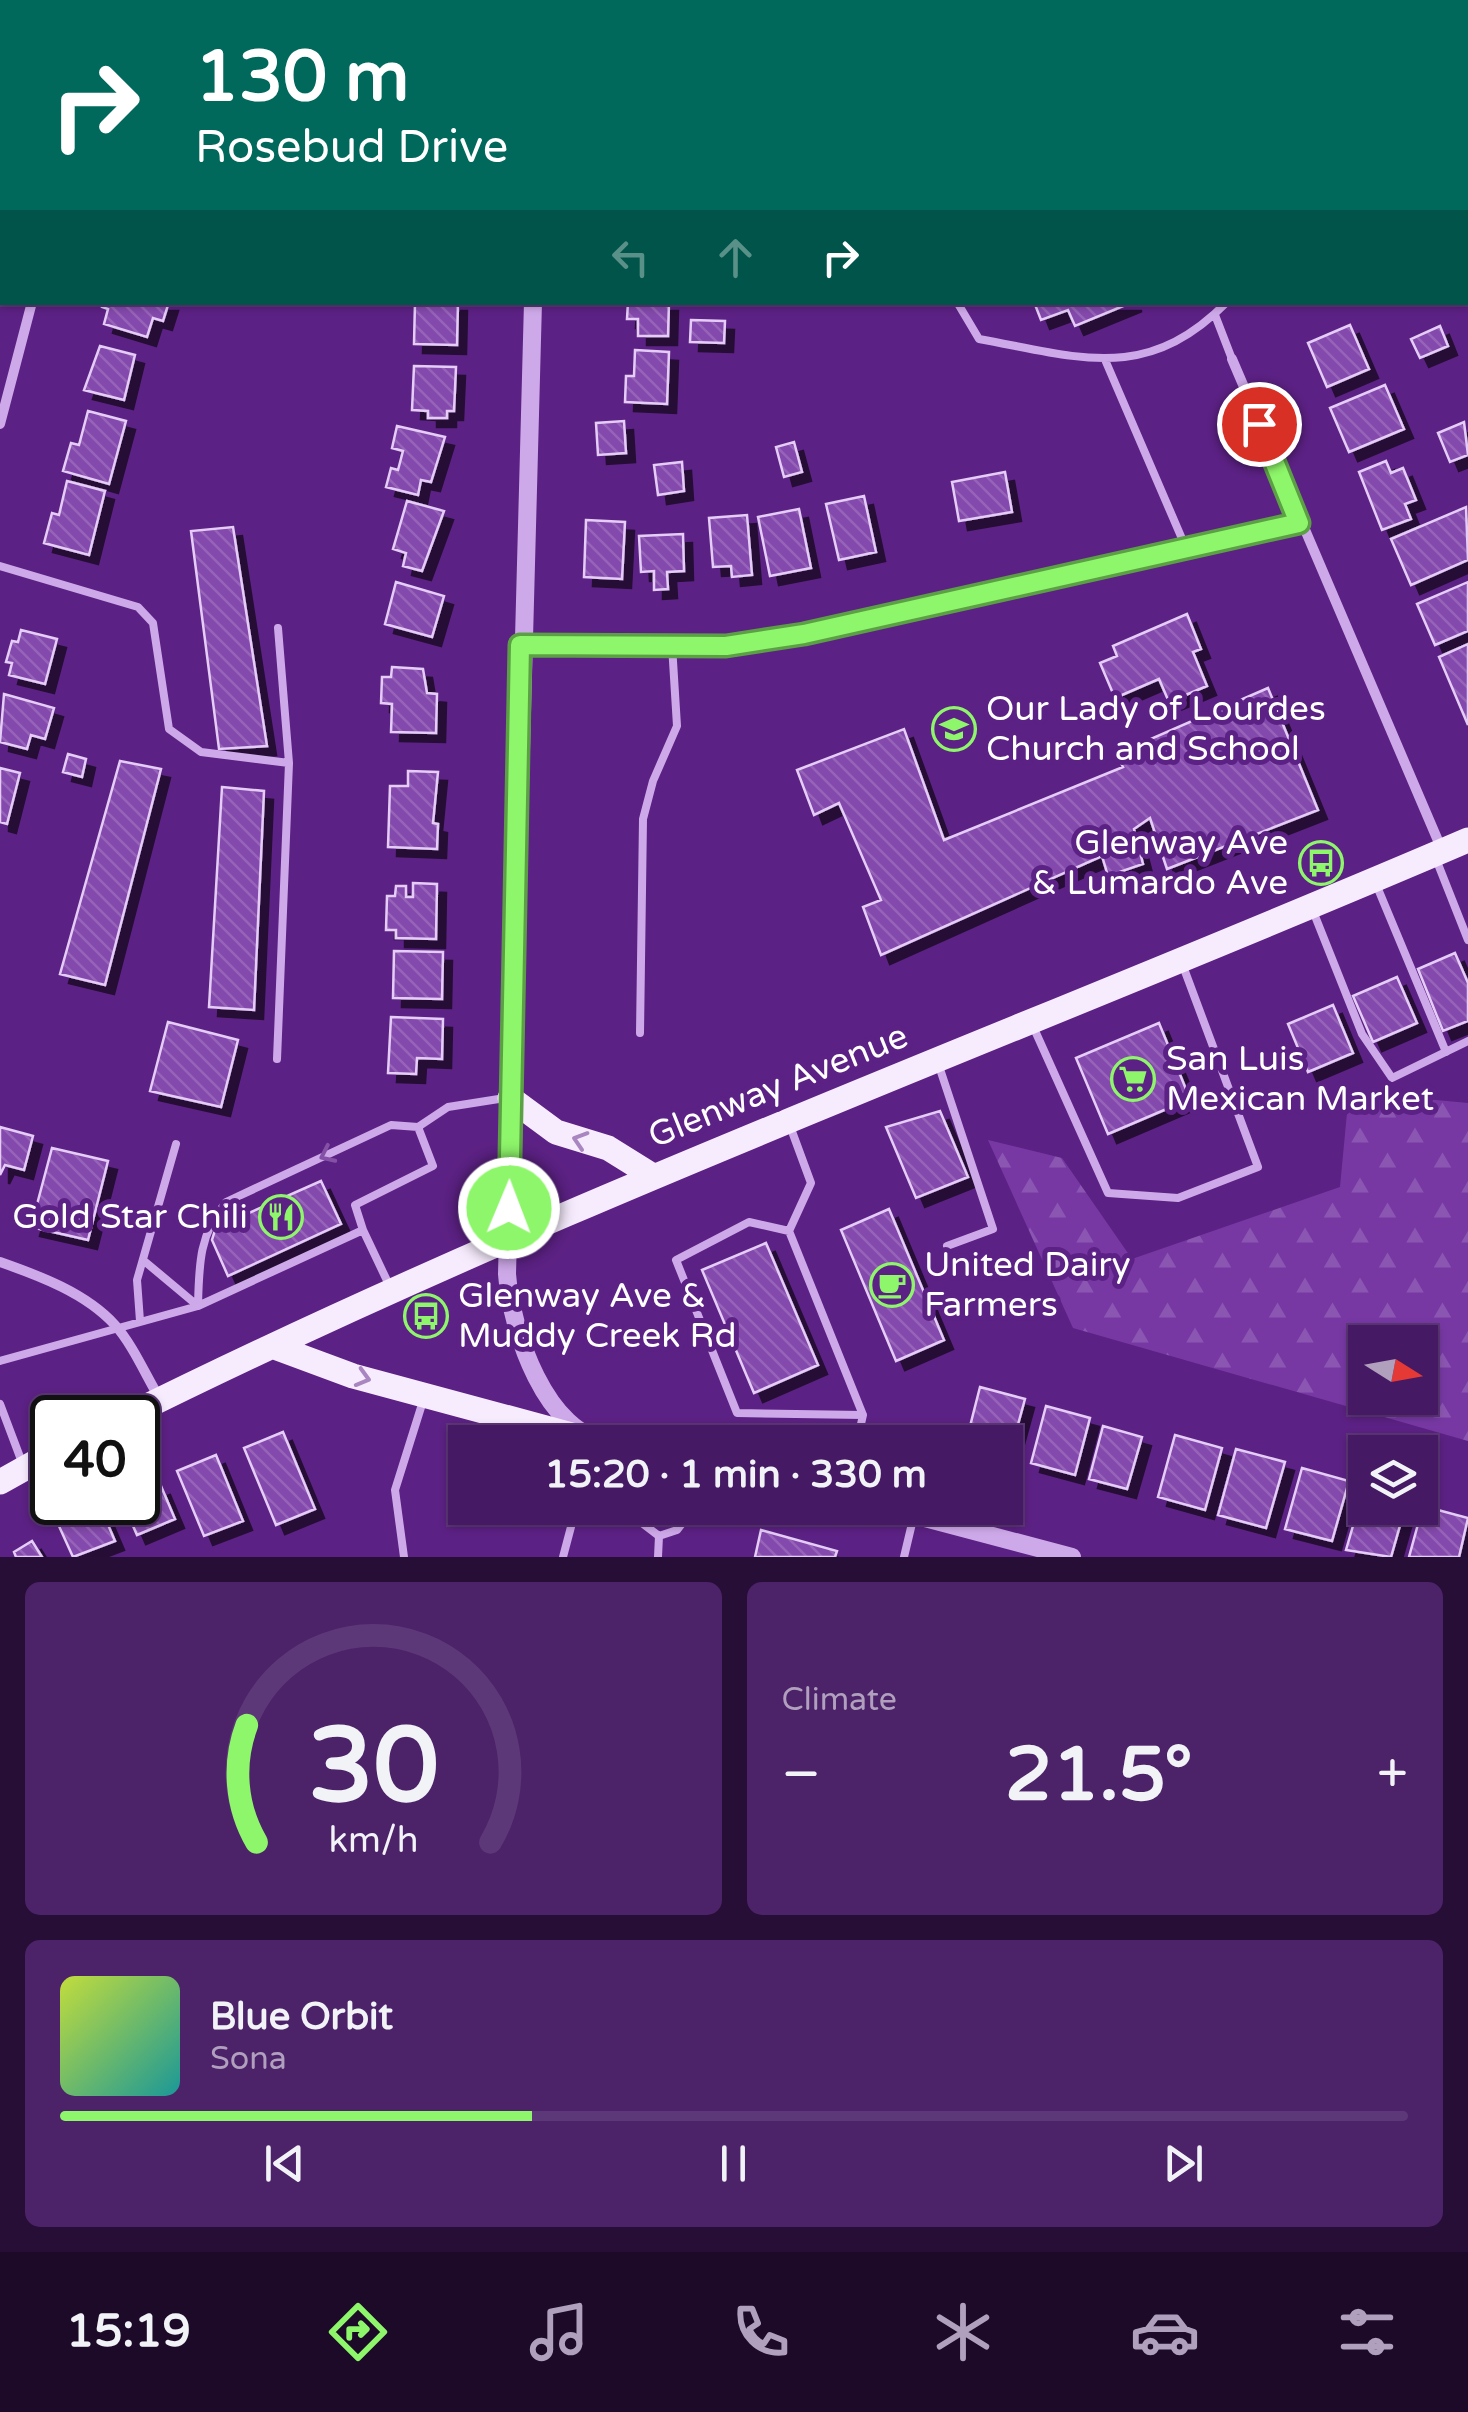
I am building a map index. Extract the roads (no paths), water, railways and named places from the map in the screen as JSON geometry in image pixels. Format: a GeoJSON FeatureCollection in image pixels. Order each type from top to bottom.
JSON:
{"type":"FeatureCollection","features":[{"type":"Feature","properties":{"kind":"main road","name":"Glenway Avenue"},"geometry":{"type":"LineString","coordinates":[[160,1399],[509,1235],[1181,962],[1468,840]]}},
{"type":"Feature","properties":{"kind":"main road"},"geometry":{"type":"LineString","coordinates":[[510,1098],[556,1132],[608,1148],[653,1176]]}},
{"type":"Feature","properties":{"kind":"main road"},"geometry":{"type":"LineString","coordinates":[[272,1346],[425,1396],[535,1425]]}},
{"type":"Feature","properties":{"kind":"main road"},"geometry":{"type":"LineString","coordinates":[[0,1482],[30,1465]]}},
{"type":"Feature","properties":{"kind":"street"},"geometry":{"type":"LineString","coordinates":[[0,424],[31,305]]}},
{"type":"Feature","properties":{"kind":"street"},"geometry":{"type":"LineString","coordinates":[[533,305],[520,645],[508,1300],[520,1348],[554,1404],[579,1425]]}},
{"type":"Feature","properties":{"kind":"street"},"geometry":{"type":"LineString","coordinates":[[1232,359],[1438,853]]}},
{"type":"Feature","properties":{"kind":"street"},"geometry":{"type":"LineString","coordinates":[[520,645],[726,646],[804,634],[1299,523]]}},
{"type":"Feature","properties":{"kind":"street"},"geometry":{"type":"LineString","coordinates":[[0,1262],[74,1294],[118,1328],[158,1395]]}},
{"type":"Feature","properties":{"kind":"street"},"geometry":{"type":"LineString","coordinates":[[952,1525],[1072,1557]]}},
{"type":"Feature","properties":{"kind":"lane"},"geometry":{"type":"LineString","coordinates":[[959,305],[979,339],[1106,362],[1159,352],[1225,305]]}},
{"type":"Feature","properties":{"kind":"lane"},"geometry":{"type":"LineString","coordinates":[[1215,315],[1232,359]]}},
{"type":"Feature","properties":{"kind":"lane"},"geometry":{"type":"LineString","coordinates":[[1106,362],[1186,548]]}},
{"type":"Feature","properties":{"kind":"lane"},"geometry":{"type":"LineString","coordinates":[[0,566],[138,607],[153,623],[169,729],[201,752],[289,764]]}},
{"type":"Feature","properties":{"kind":"lane"},"geometry":{"type":"LineString","coordinates":[[276,1059],[289,764],[278,628]]}},
{"type":"Feature","properties":{"kind":"lane"},"geometry":{"type":"LineString","coordinates":[[640,1033],[642,819],[677,726],[672,646]]}},
{"type":"Feature","properties":{"kind":"lane"},"geometry":{"type":"LineString","coordinates":[[1438,853],[1463,915],[1468,940]]}},
{"type":"Feature","properties":{"kind":"lane"},"geometry":{"type":"LineString","coordinates":[[1374,880],[1446,1052]]}},
{"type":"Feature","properties":{"kind":"lane"},"geometry":{"type":"LineString","coordinates":[[1311,907],[1362,1034],[1392,1078],[1468,1042]]}},
{"type":"Feature","properties":{"kind":"lane"},"geometry":{"type":"LineString","coordinates":[[1032,1023],[1108,1193],[1178,1198],[1258,1168],[1181,962]]}},
{"type":"Feature","properties":{"kind":"lane"},"geometry":{"type":"LineString","coordinates":[[936,1059],[993,1229],[947,1246]]}},
{"type":"Feature","properties":{"kind":"lane"},"geometry":{"type":"LineString","coordinates":[[198,1306],[199,1259],[206,1225],[226,1202],[391,1125],[418,1127],[448,1108],[510,1098]]}},
{"type":"Feature","properties":{"kind":"lane"},"geometry":{"type":"LineString","coordinates":[[788,1120],[811,1183],[789,1231],[863,1415],[861,1425]]}},
{"type":"Feature","properties":{"kind":"lane"},"geometry":{"type":"LineString","coordinates":[[391,1290],[355,1204],[432,1166],[418,1127]]}},
{"type":"Feature","properties":{"kind":"lane"},"geometry":{"type":"LineString","coordinates":[[140,1320],[137,1280],[176,1144]]}},
{"type":"Feature","properties":{"kind":"lane"},"geometry":{"type":"LineString","coordinates":[[789,1231],[749,1222],[676,1260],[737,1413],[863,1415]]}},
{"type":"Feature","properties":{"kind":"lane"},"geometry":{"type":"LineString","coordinates":[[0,1361],[198,1306],[364,1230]]}},
{"type":"Feature","properties":{"kind":"lane"},"geometry":{"type":"LineString","coordinates":[[143,1260],[198,1306]]}},
{"type":"Feature","properties":{"kind":"lane"},"geometry":{"type":"LineString","coordinates":[[404,1557],[395,1490],[425,1396]]}},
{"type":"Feature","properties":{"kind":"lane"},"geometry":{"type":"LineString","coordinates":[[0,1404],[24,1468]]}},
{"type":"Feature","properties":{"kind":"lane"},"geometry":{"type":"LineString","coordinates":[[563,1557],[571,1525]]}},
{"type":"Feature","properties":{"kind":"lane"},"geometry":{"type":"LineString","coordinates":[[645,1525],[659,1536]]}},
{"type":"Feature","properties":{"kind":"lane"},"geometry":{"type":"LineString","coordinates":[[659,1536],[682,1525]]}},
{"type":"Feature","properties":{"kind":"lane"},"geometry":{"type":"LineString","coordinates":[[904,1557],[912,1525]]}},
{"type":"Feature","properties":{"kind":"lane"},"geometry":{"type":"LineString","coordinates":[[658,1557],[659,1536]]}},
{"type":"Feature","properties":{"kind":"place","name":"Our Lady of Lourdes Church and School"},"geometry":{"type":"Point","coordinates":[954,729]}},
{"type":"Feature","properties":{"kind":"place","name":"Glenway Ave & Lumardo Ave"},"geometry":{"type":"Point","coordinates":[1321,863]}},
{"type":"Feature","properties":{"kind":"place","name":"San Luis Mexican Market"},"geometry":{"type":"Point","coordinates":[1133,1079]}},
{"type":"Feature","properties":{"kind":"place","name":"Gold Star Chili"},"geometry":{"type":"Point","coordinates":[281,1217]}},
{"type":"Feature","properties":{"kind":"place","name":"United Dairy Farmers"},"geometry":{"type":"Point","coordinates":[892,1285]}},
{"type":"Feature","properties":{"kind":"place","name":"Glenway Ave & Muddy Creek Rd"},"geometry":{"type":"Point","coordinates":[426,1316]}}]}
